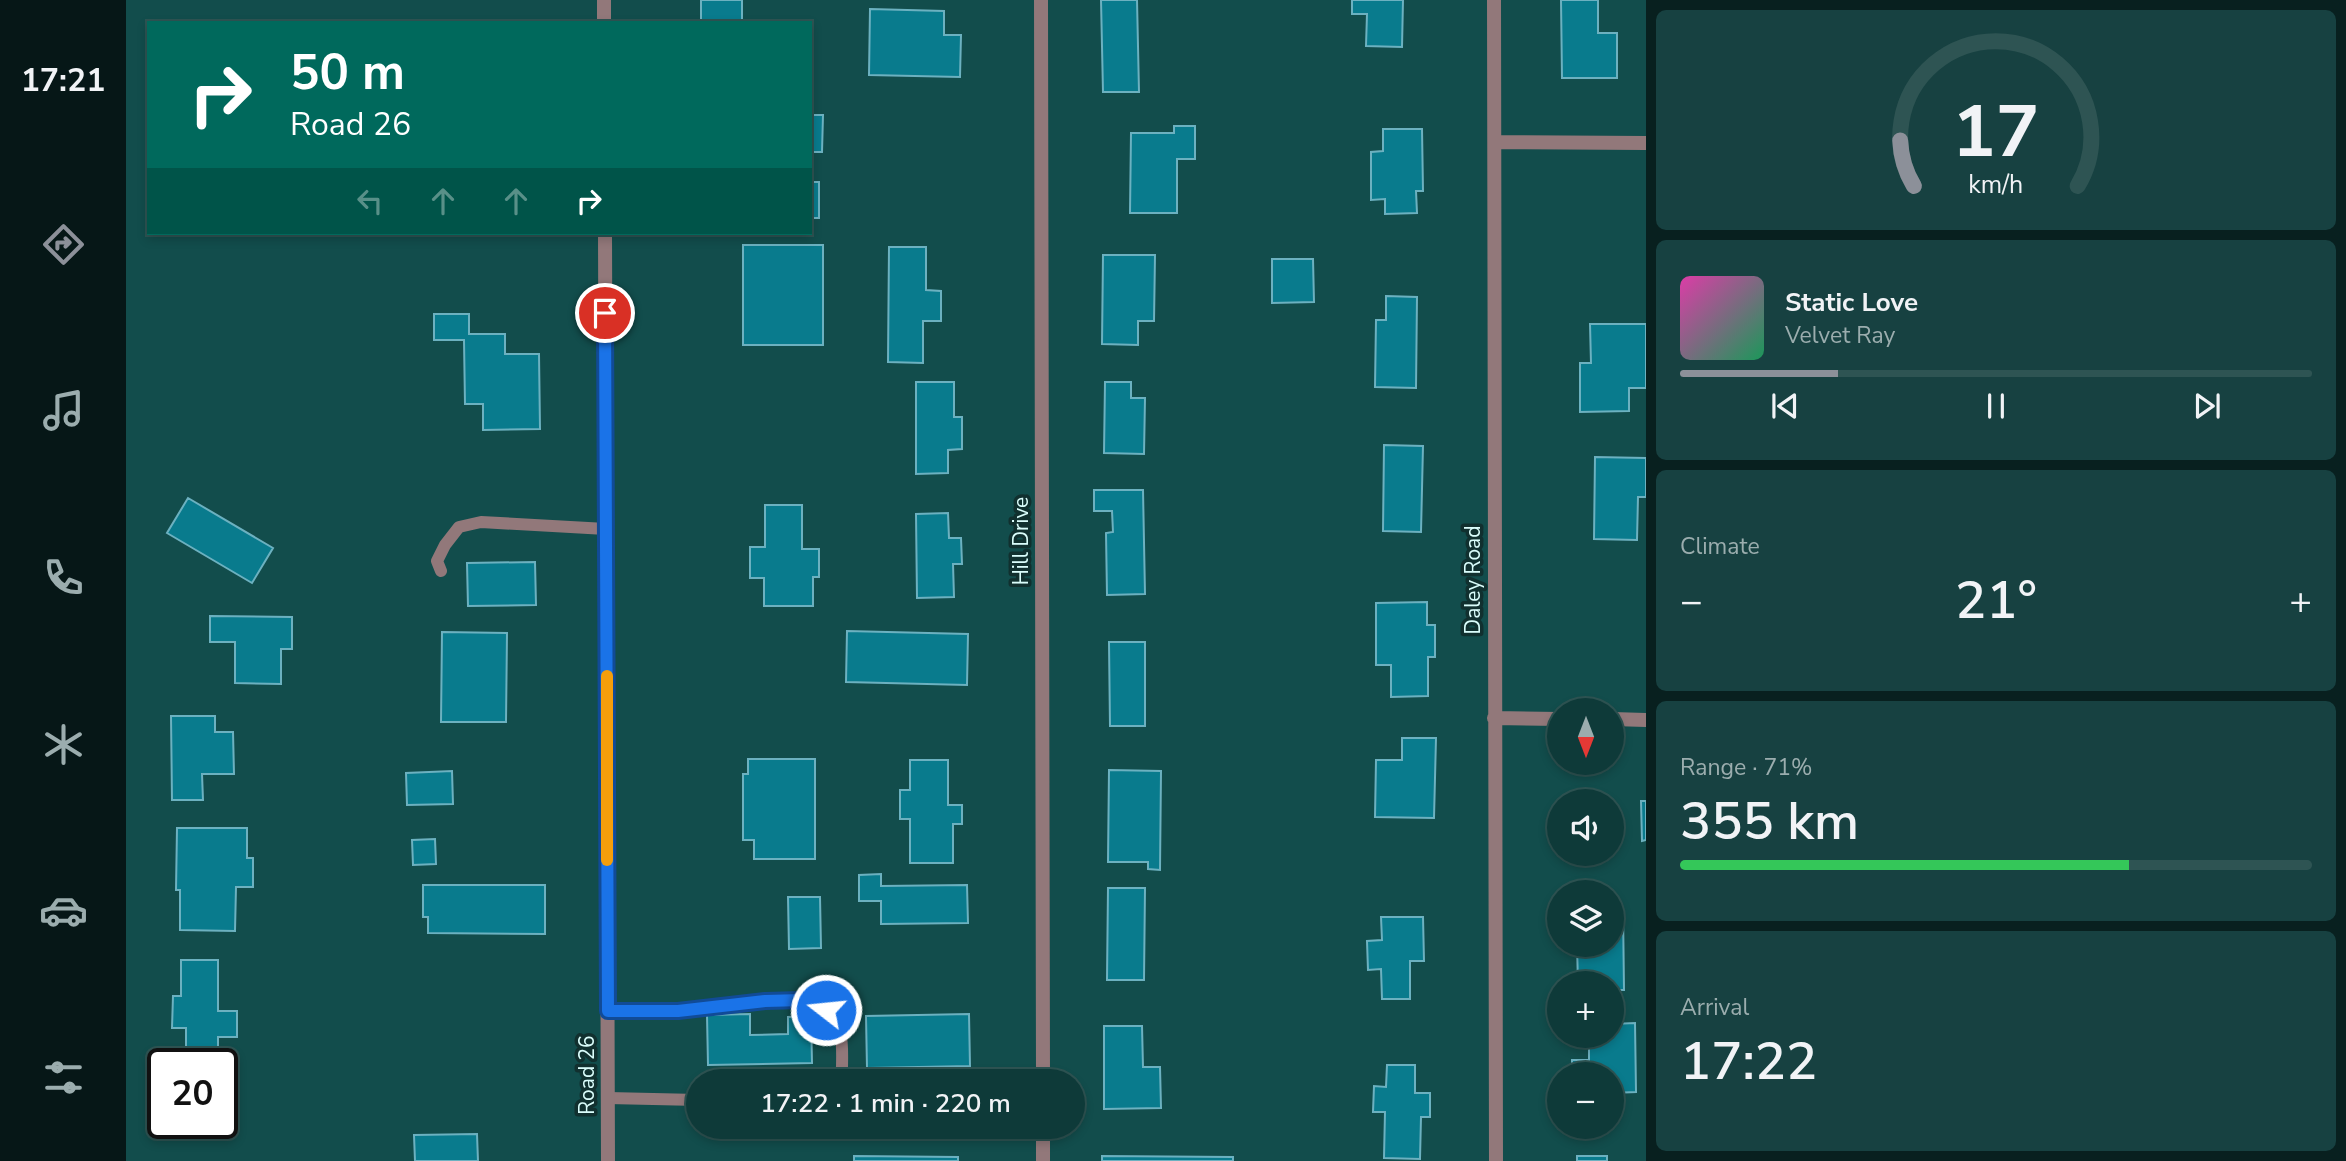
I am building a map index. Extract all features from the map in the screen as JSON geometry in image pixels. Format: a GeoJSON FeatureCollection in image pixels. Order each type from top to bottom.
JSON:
{"type":"FeatureCollection","features":[{"type":"Feature","properties":{"kind":"street"},"geometry":{"type":"LineString","coordinates":[[604,0],[604,21]]}},
{"type":"Feature","properties":{"kind":"street","name":"Hill Drive"},"geometry":{"type":"LineString","coordinates":[[1041,0],[1042,1069]]}},
{"type":"Feature","properties":{"kind":"street","name":"Daley Road"},"geometry":{"type":"LineString","coordinates":[[1494,0],[1496,1161]]}},
{"type":"Feature","properties":{"kind":"street"},"geometry":{"type":"LineString","coordinates":[[1495,142],[1646,143]]}},
{"type":"Feature","properties":{"kind":"street","name":"Road 26"},"geometry":{"type":"LineString","coordinates":[[605,235],[608,1161]]}},
{"type":"Feature","properties":{"kind":"street"},"geometry":{"type":"LineString","coordinates":[[1494,718],[1547,719]]}},
{"type":"Feature","properties":{"kind":"street"},"geometry":{"type":"LineString","coordinates":[[1624,719],[1646,720]]}},
{"type":"Feature","properties":{"kind":"street"},"geometry":{"type":"LineString","coordinates":[[1043,1139],[1043,1161]]}},
{"type":"Feature","properties":{"kind":"lane"},"geometry":{"type":"LineString","coordinates":[[441,571],[437,561],[459,527],[481,522],[606,528]]}},
{"type":"Feature","properties":{"kind":"lane"},"geometry":{"type":"LineString","coordinates":[[608,1011],[678,1011],[765,1001],[803,1000],[826,1010],[842,1032],[842,1069]]}},
{"type":"Feature","properties":{"kind":"lane"},"geometry":{"type":"LineString","coordinates":[[608,1098],[686,1100]]}},
{"type":"Feature","properties":{"kind":"building"},"geometry":{"type":"Polygon","coordinates":[[[701,0],[742,0],[742,20],[754,20],[754,21],[701,21],[701,0]]]}},
{"type":"Feature","properties":{"kind":"building"},"geometry":{"type":"Polygon","coordinates":[[[1101,0],[1137,0],[1139,92],[1103,92],[1101,0]]]}},
{"type":"Feature","properties":{"kind":"building"},"geometry":{"type":"Polygon","coordinates":[[[1352,0],[1403,0],[1402,47],[1366,46],[1367,14],[1352,14],[1352,0]]]}},
{"type":"Feature","properties":{"kind":"building"},"geometry":{"type":"Polygon","coordinates":[[[1561,0],[1598,0],[1598,33],[1617,33],[1617,78],[1562,78],[1561,0]]]}},
{"type":"Feature","properties":{"kind":"building"},"geometry":{"type":"Polygon","coordinates":[[[870,9],[944,11],[944,35],[961,35],[960,77],[869,75],[870,9]]]}},
{"type":"Feature","properties":{"kind":"building"},"geometry":{"type":"Polygon","coordinates":[[[812,115],[823,115],[822,152],[812,152],[812,115]]]}},
{"type":"Feature","properties":{"kind":"building"},"geometry":{"type":"Polygon","coordinates":[[[1174,126],[1195,126],[1195,159],[1177,159],[1177,213],[1130,213],[1131,133],[1174,133],[1174,126]]]}},
{"type":"Feature","properties":{"kind":"building"},"geometry":{"type":"Polygon","coordinates":[[[1383,129],[1422,129],[1423,191],[1416,191],[1417,213],[1385,214],[1385,199],[1371,200],[1371,152],[1383,151],[1383,129]]]}},
{"type":"Feature","properties":{"kind":"building"},"geometry":{"type":"Polygon","coordinates":[[[812,182],[819,182],[819,218],[812,218],[812,182]]]}},
{"type":"Feature","properties":{"kind":"building"},"geometry":{"type":"Polygon","coordinates":[[[743,245],[823,245],[823,345],[743,345],[743,245]]]}},
{"type":"Feature","properties":{"kind":"building"},"geometry":{"type":"Polygon","coordinates":[[[889,247],[926,247],[926,290],[941,291],[941,321],[923,321],[923,363],[888,362],[889,247]]]}},
{"type":"Feature","properties":{"kind":"building"},"geometry":{"type":"Polygon","coordinates":[[[1103,255],[1155,255],[1154,321],[1138,321],[1138,345],[1102,344],[1103,255]]]}},
{"type":"Feature","properties":{"kind":"building"},"geometry":{"type":"Polygon","coordinates":[[[1272,259],[1313,259],[1314,302],[1272,303],[1272,259]]]}},
{"type":"Feature","properties":{"kind":"building"},"geometry":{"type":"Polygon","coordinates":[[[1386,296],[1417,297],[1416,388],[1375,387],[1376,320],[1386,320],[1386,296]]]}},
{"type":"Feature","properties":{"kind":"building"},"geometry":{"type":"Polygon","coordinates":[[[434,314],[469,314],[469,334],[505,334],[505,354],[539,354],[540,429],[483,430],[483,404],[465,404],[464,340],[434,340],[434,314]]]}},
{"type":"Feature","properties":{"kind":"building"},"geometry":{"type":"Polygon","coordinates":[[[1590,324],[1646,324],[1646,388],[1629,388],[1629,411],[1580,412],[1580,363],[1591,363],[1590,324]]]}},
{"type":"Feature","properties":{"kind":"building"},"geometry":{"type":"Polygon","coordinates":[[[916,382],[954,382],[954,417],[962,417],[962,449],[948,450],[948,473],[916,474],[916,382]]]}},
{"type":"Feature","properties":{"kind":"building"},"geometry":{"type":"Polygon","coordinates":[[[1105,382],[1131,382],[1131,398],[1145,398],[1144,454],[1104,453],[1105,382]]]}},
{"type":"Feature","properties":{"kind":"building"},"geometry":{"type":"Polygon","coordinates":[[[1384,445],[1423,446],[1421,532],[1383,531],[1384,445]]]}},
{"type":"Feature","properties":{"kind":"building"},"geometry":{"type":"Polygon","coordinates":[[[1595,457],[1646,458],[1646,497],[1638,497],[1637,540],[1594,539],[1595,457]]]}},
{"type":"Feature","properties":{"kind":"building"},"geometry":{"type":"Polygon","coordinates":[[[1094,490],[1143,490],[1145,594],[1107,595],[1106,533],[1113,532],[1112,511],[1094,511],[1094,490]]]}},
{"type":"Feature","properties":{"kind":"building"},"geometry":{"type":"Polygon","coordinates":[[[188,498],[273,548],[252,583],[167,533],[188,498]]]}},
{"type":"Feature","properties":{"kind":"building"},"geometry":{"type":"Polygon","coordinates":[[[765,505],[802,505],[802,549],[819,549],[819,577],[813,577],[813,606],[764,606],[764,578],[750,578],[750,547],[765,547],[765,505]]]}},
{"type":"Feature","properties":{"kind":"building"},"geometry":{"type":"Polygon","coordinates":[[[948,513],[949,538],[961,538],[962,564],[953,564],[954,597],[917,598],[916,514],[948,513]]]}},
{"type":"Feature","properties":{"kind":"building"},"geometry":{"type":"Polygon","coordinates":[[[535,562],[536,605],[468,606],[467,563],[535,562]]]}},
{"type":"Feature","properties":{"kind":"building"},"geometry":{"type":"Polygon","coordinates":[[[1427,602],[1427,625],[1435,625],[1435,657],[1428,657],[1428,696],[1391,697],[1391,665],[1376,665],[1376,603],[1427,602]]]}},
{"type":"Feature","properties":{"kind":"building"},"geometry":{"type":"Polygon","coordinates":[[[210,616],[292,617],[292,649],[281,649],[281,684],[235,683],[235,642],[210,642],[210,616]]]}},
{"type":"Feature","properties":{"kind":"building"},"geometry":{"type":"Polygon","coordinates":[[[847,631],[968,634],[967,685],[846,682],[847,631]]]}},
{"type":"Feature","properties":{"kind":"building"},"geometry":{"type":"Polygon","coordinates":[[[442,632],[507,633],[506,722],[441,722],[442,632]]]}},
{"type":"Feature","properties":{"kind":"building"},"geometry":{"type":"Polygon","coordinates":[[[1109,642],[1145,642],[1145,726],[1110,726],[1109,642]]]}},
{"type":"Feature","properties":{"kind":"building"},"geometry":{"type":"Polygon","coordinates":[[[171,716],[215,716],[215,732],[233,732],[234,774],[202,774],[203,800],[172,800],[171,716]]]}},
{"type":"Feature","properties":{"kind":"building"},"geometry":{"type":"Polygon","coordinates":[[[1402,738],[1436,738],[1434,818],[1375,817],[1376,760],[1402,760],[1402,738]]]}},
{"type":"Feature","properties":{"kind":"building"},"geometry":{"type":"Polygon","coordinates":[[[748,759],[815,759],[815,859],[754,859],[754,840],[743,840],[743,774],[748,774],[748,759]]]}},
{"type":"Feature","properties":{"kind":"building"},"geometry":{"type":"Polygon","coordinates":[[[910,760],[948,760],[948,805],[962,805],[962,824],[953,824],[953,863],[910,863],[910,819],[900,819],[900,790],[910,790],[910,760]]]}},
{"type":"Feature","properties":{"kind":"building"},"geometry":{"type":"Polygon","coordinates":[[[1109,770],[1161,771],[1160,870],[1148,869],[1148,862],[1108,862],[1109,770]]]}},
{"type":"Feature","properties":{"kind":"building"},"geometry":{"type":"Polygon","coordinates":[[[452,771],[453,804],[407,805],[406,773],[452,771]]]}},
{"type":"Feature","properties":{"kind":"building"},"geometry":{"type":"Polygon","coordinates":[[[1641,801],[1646,801],[1646,840],[1642,841],[1641,801]]]}},
{"type":"Feature","properties":{"kind":"building"},"geometry":{"type":"Polygon","coordinates":[[[177,828],[247,828],[247,858],[253,858],[253,887],[236,887],[235,931],[180,930],[180,890],[176,890],[177,828]]]}},
{"type":"Feature","properties":{"kind":"building"},"geometry":{"type":"Polygon","coordinates":[[[435,839],[436,864],[413,865],[412,840],[435,839]]]}},
{"type":"Feature","properties":{"kind":"building"},"geometry":{"type":"Polygon","coordinates":[[[881,874],[881,886],[967,885],[968,923],[881,924],[881,901],[859,901],[859,875],[881,874]]]}},
{"type":"Feature","properties":{"kind":"building"},"geometry":{"type":"Polygon","coordinates":[[[423,885],[545,885],[545,934],[428,933],[428,917],[423,917],[423,885]]]}},
{"type":"Feature","properties":{"kind":"building"},"geometry":{"type":"Polygon","coordinates":[[[1108,888],[1145,888],[1144,980],[1107,980],[1108,888]]]}},
{"type":"Feature","properties":{"kind":"building"},"geometry":{"type":"Polygon","coordinates":[[[788,897],[820,897],[821,948],[789,949],[788,897]]]}},
{"type":"Feature","properties":{"kind":"building"},"geometry":{"type":"Polygon","coordinates":[[[1381,917],[1423,917],[1424,961],[1410,961],[1410,999],[1382,999],[1381,969],[1368,970],[1367,941],[1382,940],[1381,917]]]}},
{"type":"Feature","properties":{"kind":"building"},"geometry":{"type":"Polygon","coordinates":[[[1577,957],[1624,957],[1624,971],[1578,971],[1577,957]]]}},
{"type":"Feature","properties":{"kind":"building"},"geometry":{"type":"Polygon","coordinates":[[[181,960],[218,960],[218,1011],[237,1011],[237,1037],[218,1037],[218,1048],[186,1048],[186,1028],[172,1028],[173,996],[181,996],[181,960]]]}},
{"type":"Feature","properties":{"kind":"building"},"geometry":{"type":"Polygon","coordinates":[[[750,1014],[750,1035],[788,1034],[788,1017],[811,1016],[812,1063],[708,1065],[707,1015],[750,1014]]]}},
{"type":"Feature","properties":{"kind":"building"},"geometry":{"type":"Polygon","coordinates":[[[969,1014],[970,1066],[867,1068],[866,1016],[969,1014]]]}},
{"type":"Feature","properties":{"kind":"building"},"geometry":{"type":"Polygon","coordinates":[[[1624,1023],[1635,1023],[1636,1092],[1624,1092],[1624,1062],[1572,1062],[1589,1060],[1589,1048],[1624,1048],[1624,1023]]]}},
{"type":"Feature","properties":{"kind":"building"},"geometry":{"type":"Polygon","coordinates":[[[1104,1026],[1142,1026],[1143,1067],[1160,1067],[1161,1108],[1104,1109],[1104,1026]]]}},
{"type":"Feature","properties":{"kind":"building"},"geometry":{"type":"Polygon","coordinates":[[[1387,1065],[1415,1065],[1415,1093],[1430,1093],[1430,1117],[1421,1117],[1420,1159],[1384,1158],[1385,1112],[1373,1112],[1374,1086],[1386,1087],[1387,1065]]]}},
{"type":"Feature","properties":{"kind":"building"},"geometry":{"type":"Polygon","coordinates":[[[477,1134],[478,1161],[415,1161],[414,1135],[477,1134]]]}},
{"type":"Feature","properties":{"kind":"building"},"geometry":{"type":"Polygon","coordinates":[[[854,1156],[958,1157],[958,1161],[854,1161],[854,1156]]]}},
{"type":"Feature","properties":{"kind":"building"},"geometry":{"type":"Polygon","coordinates":[[[1102,1156],[1233,1157],[1233,1161],[1102,1161],[1102,1156]]]}},
{"type":"Feature","properties":{"kind":"building"},"geometry":{"type":"Polygon","coordinates":[[[1577,1156],[1607,1156],[1607,1161],[1577,1161],[1577,1156]]]}},
{"type":"Feature","properties":{"kind":"slow traffic"},"geometry":{"type":"LineString","coordinates":[[607,676],[607,860]]}},
{"type":"Feature","properties":{"kind":"route"},"geometry":{"type":"LineString","coordinates":[[605,313],[608,1011],[678,1011],[765,1001],[803,1000],[826,1010]]}}]}
